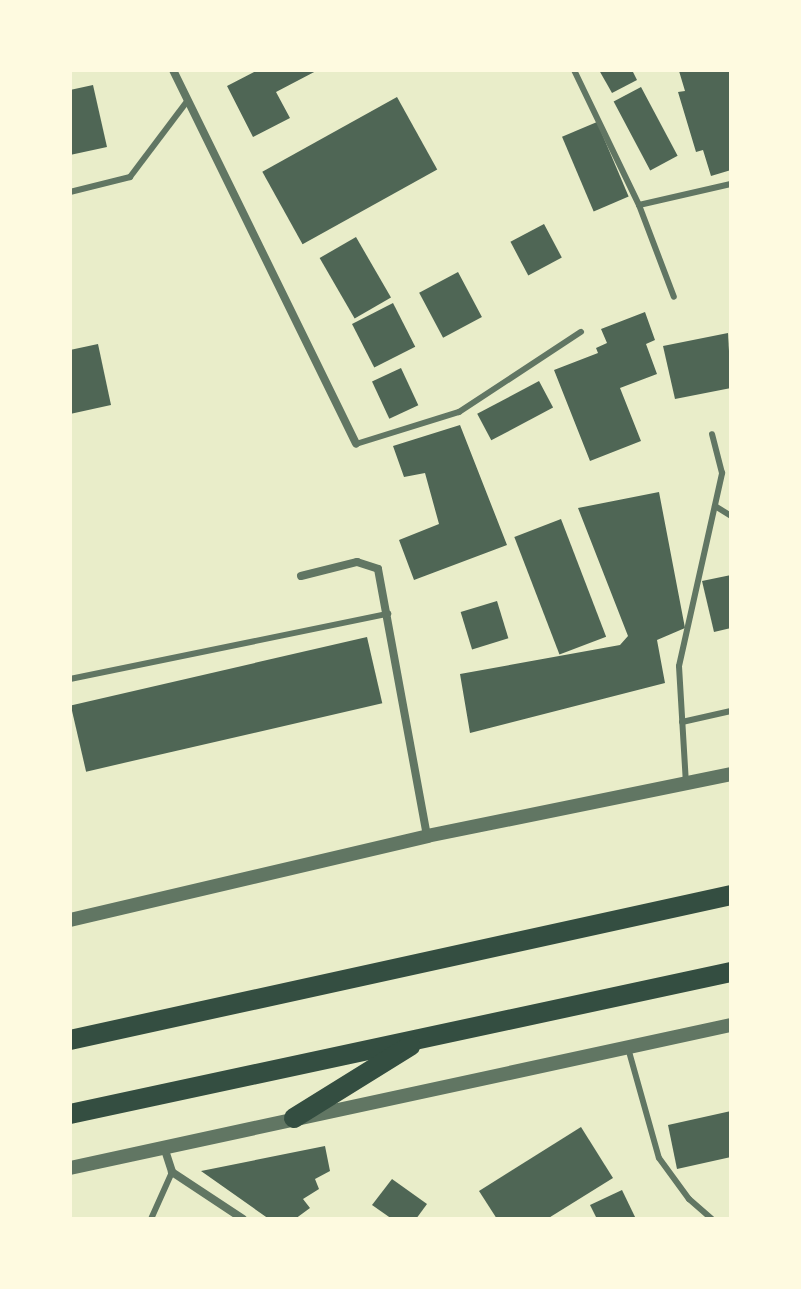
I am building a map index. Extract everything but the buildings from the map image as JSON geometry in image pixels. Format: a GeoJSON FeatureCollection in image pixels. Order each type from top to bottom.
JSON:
{"type":"FeatureCollection","features":[{"type":"Feature","properties":{"kind":"highway"},"geometry":{"type":"LineString","coordinates":[[70,1040],[731,895]]}},
{"type":"Feature","properties":{"kind":"highway"},"geometry":{"type":"LineString","coordinates":[[70,1114],[731,972]]}},
{"type":"Feature","properties":{"kind":"highway"},"geometry":{"type":"LineString","coordinates":[[294,1118],[423,1038]]}},
{"type":"Feature","properties":{"kind":"street"},"geometry":{"type":"LineString","coordinates":[[173,70],[356,444]]}},
{"type":"Feature","properties":{"kind":"street"},"geometry":{"type":"LineString","coordinates":[[301,576],[367,562],[378,569],[427,836]]}},
{"type":"Feature","properties":{"kind":"street"},"geometry":{"type":"LineString","coordinates":[[70,920],[427,836],[731,774]]}},
{"type":"Feature","properties":{"kind":"street"},"geometry":{"type":"LineString","coordinates":[[70,1168],[731,1025]]}},
{"type":"Feature","properties":{"kind":"street"},"geometry":{"type":"LineString","coordinates":[[164,1147],[172,1172],[243,1219]]}},
{"type":"Feature","properties":{"kind":"lane"},"geometry":{"type":"LineString","coordinates":[[574,70],[639,205],[674,297]]}},
{"type":"Feature","properties":{"kind":"lane"},"geometry":{"type":"LineString","coordinates":[[70,192],[130,177],[188,100]]}},
{"type":"Feature","properties":{"kind":"lane"},"geometry":{"type":"LineString","coordinates":[[639,205],[731,184]]}},
{"type":"Feature","properties":{"kind":"lane"},"geometry":{"type":"LineString","coordinates":[[356,444],[459,412],[581,332]]}},
{"type":"Feature","properties":{"kind":"lane"},"geometry":{"type":"LineString","coordinates":[[686,784],[679,666],[722,473],[712,434]]}},
{"type":"Feature","properties":{"kind":"lane"},"geometry":{"type":"LineString","coordinates":[[722,473],[731,470]]}},
{"type":"Feature","properties":{"kind":"lane"},"geometry":{"type":"LineString","coordinates":[[715,506],[731,516]]}},
{"type":"Feature","properties":{"kind":"lane"},"geometry":{"type":"LineString","coordinates":[[70,679],[388,614]]}},
{"type":"Feature","properties":{"kind":"lane"},"geometry":{"type":"LineString","coordinates":[[682,722],[731,711]]}},
{"type":"Feature","properties":{"kind":"lane"},"geometry":{"type":"LineString","coordinates":[[628,1048],[659,1158],[689,1199],[712,1219]]}},
{"type":"Feature","properties":{"kind":"lane"},"geometry":{"type":"LineString","coordinates":[[151,1219],[172,1172]]}}]}
